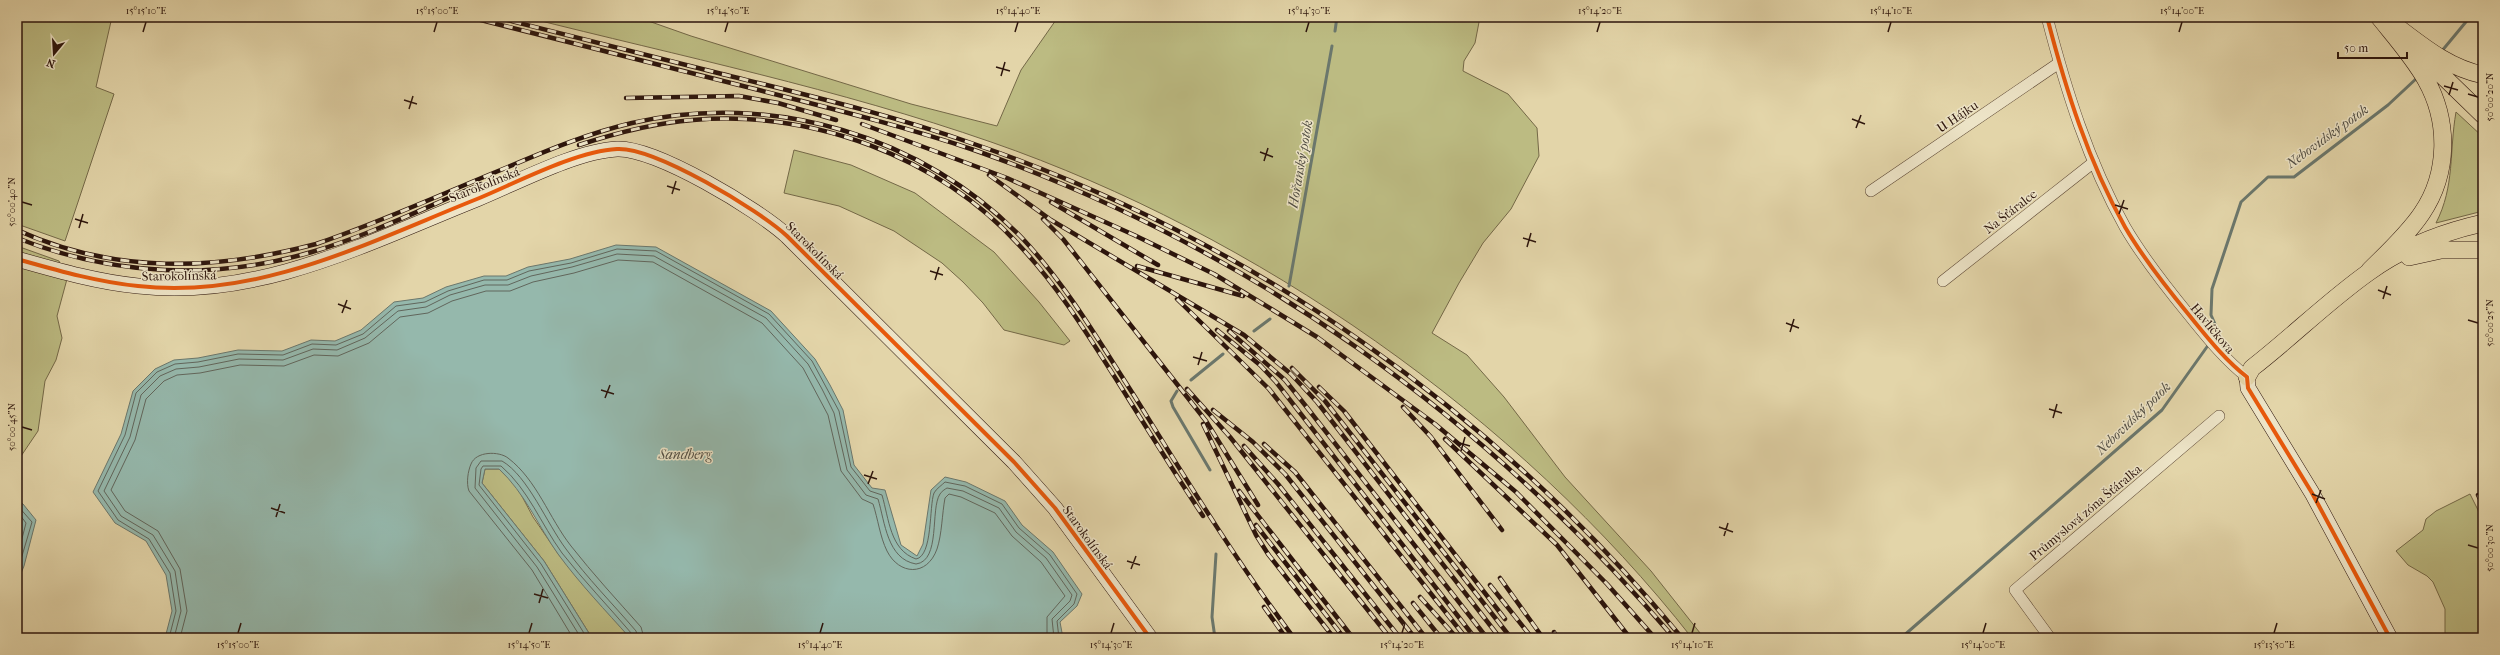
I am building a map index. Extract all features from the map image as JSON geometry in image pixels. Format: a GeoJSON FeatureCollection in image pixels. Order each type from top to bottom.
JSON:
{"type":"FeatureCollection","features":[{"type":"Feature","properties":{"kind":"main road"},"geometry":{"type":"LineString","coordinates":[[2380,17],[2483,115]]}},
{"type":"Feature","properties":{"kind":"main road"},"geometry":{"type":"LineString","coordinates":[[2247,377],[2252,368],[2369,271],[2417,221],[2437,184],[2444,150],[2443,133],[2435,98],[2436,71],[2385,17]]}},
{"type":"Feature","properties":{"kind":"main road"},"geometry":{"type":"LineString","coordinates":[[2436,71],[2463,70],[2483,75]]}},
{"type":"Feature","properties":{"kind":"main road"},"geometry":{"type":"LineString","coordinates":[[2369,271],[2400,253],[2429,239],[2483,223]]}},
{"type":"Feature","properties":{"kind":"main road"},"geometry":{"type":"LineString","coordinates":[[2369,271],[2416,255],[2448,249],[2483,250]]}},
{"type":"Feature","properties":{"kind":"street","name":"Havlíčkova"},"geometry":{"type":"LineString","coordinates":[[2048,17],[2059,63],[2075,115],[2094,162],[2126,228],[2171,293],[2219,351],[2247,377]]}},
{"type":"Feature","properties":{"kind":"street","name":"U Hájku"},"geometry":{"type":"LineString","coordinates":[[1871,192],[2059,63]]}},
{"type":"Feature","properties":{"kind":"street","name":"Starokolínská"},"geometry":{"type":"LineString","coordinates":[[17,259],[70,273],[139,287],[183,288],[226,284],[271,276],[328,260],[508,185],[580,158],[618,149],[636,151],[656,158],[736,199],[770,220],[788,236],[1014,462],[1054,508],[1150,638]]}},
{"type":"Feature","properties":{"kind":"street","name":"Na Šťáralce"},"geometry":{"type":"LineString","coordinates":[[1943,281],[2094,162]]}},
{"type":"Feature","properties":{"kind":"street"},"geometry":{"type":"LineString","coordinates":[[2247,377],[2248,388],[2312,493],[2390,638]]}},
{"type":"Feature","properties":{"kind":"street","name":"Průmyslová zóna Šťáralka"},"geometry":{"type":"LineString","coordinates":[[2050,638],[2015,590],[2219,416]]}},
{"type":"Feature","properties":{"kind":"shaded area"},"geometry":{"type":"Polygon","coordinates":[[[17,17],[112,17],[96,87],[114,94],[65,241],[17,224],[17,17]]]}},
{"type":"Feature","properties":{"kind":"shaded area"},"geometry":{"type":"Polygon","coordinates":[[[525,17],[637,17],[691,36],[911,104],[997,126],[1021,70],[1058,17],[1480,17],[1475,43],[1464,61],[1463,71],[1508,94],[1537,128],[1539,156],[1511,209],[1483,243],[1432,333],[1467,355],[1504,397],[1565,477],[1651,571],[1704,638],[1692,638],[1623,557],[1546,480],[1464,408],[1376,341],[1283,281],[1188,227],[1090,181],[991,142],[934,123],[818,89],[525,17]]]}},
{"type":"Feature","properties":{"kind":"shaded area"},"geometry":{"type":"Polygon","coordinates":[[[2456,112],[2483,137],[2483,211],[2436,223],[2442,209],[2449,182],[2456,112]]]}},
{"type":"Feature","properties":{"kind":"shaded area"},"geometry":{"type":"Polygon","coordinates":[[[794,150],[851,165],[915,193],[994,252],[1039,302],[1070,341],[1064,345],[1004,330],[983,303],[942,263],[894,231],[839,206],[784,193],[794,150]]]}},
{"type":"Feature","properties":{"kind":"shaded area"},"geometry":{"type":"Polygon","coordinates":[[[17,246],[59,261],[67,279],[57,316],[62,338],[56,360],[45,381],[38,431],[17,462],[17,246]]]}},
{"type":"Feature","properties":{"kind":"shaded area"},"geometry":{"type":"Polygon","coordinates":[[[485,469],[499,469],[516,485],[533,517],[559,555],[630,638],[592,638],[544,561],[482,483],[485,469]]]}},
{"type":"Feature","properties":{"kind":"shaded area"},"geometry":{"type":"Polygon","coordinates":[[[2470,494],[2483,520],[2483,638],[2445,638],[2445,609],[2433,582],[2427,576],[2408,565],[2396,551],[2423,530],[2426,519],[2436,511],[2470,494]]]}},
{"type":"Feature","properties":{"kind":"water","name":"Sandberg"},"geometry":{"type":"Polygon","coordinates":[[[616,245],[656,247],[771,311],[815,359],[843,410],[854,465],[872,488],[885,490],[901,545],[917,556],[923,544],[931,490],[945,477],[966,482],[1005,501],[1022,525],[1053,552],[1082,594],[1077,606],[1060,622],[1063,638],[630,638],[566,565],[524,499],[508,478],[499,469],[485,469],[482,483],[544,561],[592,638],[165,638],[172,611],[166,575],[146,541],[115,523],[93,492],[121,434],[133,391],[155,369],[174,360],[198,358],[238,350],[282,351],[311,340],[335,341],[361,330],[394,302],[423,298],[446,287],[484,276],[506,276],[528,267],[570,259],[616,245]]]}},
{"type":"Feature","properties":{"kind":"water"},"geometry":{"type":"Polygon","coordinates":[[[17,500],[23,504],[36,520],[24,566],[17,583],[17,500]]]}},
{"type":"Feature","properties":{"kind":"waterway","name":"Hořanský potok"},"geometry":{"type":"LineString","coordinates":[[1335,31],[1337,17]]}},
{"type":"Feature","properties":{"kind":"waterway","name":"Nebovidský potok"},"geometry":{"type":"LineString","coordinates":[[2441,52],[2470,17]]}},
{"type":"Feature","properties":{"kind":"waterway","name":"Hořanský potok"},"geometry":{"type":"LineString","coordinates":[[1289,286],[1332,46]]}},
{"type":"Feature","properties":{"kind":"waterway","name":"Nebovidský potok"},"geometry":{"type":"LineString","coordinates":[[2213,340],[2219,333],[2211,315],[2212,289],[2241,202],[2268,177],[2294,177],[2388,105],[2418,77]]}},
{"type":"Feature","properties":{"kind":"waterway","name":"Hořanský potok"},"geometry":{"type":"LineString","coordinates":[[1254,331],[1270,319]]}},
{"type":"Feature","properties":{"kind":"waterway","name":"Nebovidský potok"},"geometry":{"type":"LineString","coordinates":[[1901,638],[2162,410],[2209,344]]}},
{"type":"Feature","properties":{"kind":"waterway","name":"Hořanský potok"},"geometry":{"type":"LineString","coordinates":[[1191,380],[1223,354]]}},
{"type":"Feature","properties":{"kind":"waterway","name":"Hořanský potok"},"geometry":{"type":"LineString","coordinates":[[1177,391],[1171,401],[1173,407],[1210,470]]}},
{"type":"Feature","properties":{"kind":"waterway","name":"Hořanský potok"},"geometry":{"type":"LineString","coordinates":[[1215,638],[1212,617],[1216,554]]}},
{"type":"Feature","properties":{"kind":"railway"},"geometry":{"type":"LineString","coordinates":[[469,17],[886,123],[974,150],[1076,190],[1173,236],[1267,288],[1356,347],[1442,412],[1523,482],[1601,557],[1674,638]]}},
{"type":"Feature","properties":{"kind":"railway"},"geometry":{"type":"LineString","coordinates":[[495,17],[817,98],[912,124],[974,144],[1076,183],[1175,229],[1271,282],[1362,342],[1449,407],[1532,479],[1610,556],[1682,638]]}},
{"type":"Feature","properties":{"kind":"railway"},"geometry":{"type":"LineString","coordinates":[[626,98],[739,96],[778,103],[836,120]]}},
{"type":"Feature","properties":{"kind":"railway"},"geometry":{"type":"LineString","coordinates":[[17,230],[54,244],[90,255],[127,261],[165,264],[202,263],[240,259],[278,253],[316,244],[388,217],[553,148],[632,123],[685,115],[738,113],[790,118],[842,130],[892,148],[939,172],[983,203],[1023,239],[1069,295],[1232,550],[1294,638]]}},
{"type":"Feature","properties":{"kind":"railway"},"geometry":{"type":"LineString","coordinates":[[579,145],[635,129],[678,121],[738,119],[783,123],[827,132],[870,145],[912,164],[951,187],[987,214],[1019,245],[1046,276],[1094,344],[1203,516]]}},
{"type":"Feature","properties":{"kind":"railway"},"geometry":{"type":"LineString","coordinates":[[862,124],[1007,178],[1134,235],[1214,274],[1317,337],[1435,424],[1516,492],[1607,584],[1655,638]]}},
{"type":"Feature","properties":{"kind":"railway"},"geometry":{"type":"LineString","coordinates":[[989,175],[1051,220],[1244,335],[1291,374],[1317,402],[1500,638]]}},
{"type":"Feature","properties":{"kind":"railway"},"geometry":{"type":"LineString","coordinates":[[17,238],[53,251],[127,267],[165,270],[203,270],[240,267],[278,261],[357,237],[481,184]]}},
{"type":"Feature","properties":{"kind":"railway"},"geometry":{"type":"LineString","coordinates":[[1051,202],[1158,265]]}},
{"type":"Feature","properties":{"kind":"railway"},"geometry":{"type":"LineString","coordinates":[[1043,219],[1063,239],[1206,421],[1258,505]]}},
{"type":"Feature","properties":{"kind":"railway"},"geometry":{"type":"LineString","coordinates":[[1137,266],[1243,296]]}},
{"type":"Feature","properties":{"kind":"railway"},"geometry":{"type":"LineString","coordinates":[[1177,299],[1269,389],[1466,638]]}},
{"type":"Feature","properties":{"kind":"railway"},"geometry":{"type":"LineString","coordinates":[[1217,330],[1260,365],[1276,382],[1475,638]]}},
{"type":"Feature","properties":{"kind":"railway"},"geometry":{"type":"LineString","coordinates":[[1229,331],[1285,380],[1487,638]]}},
{"type":"Feature","properties":{"kind":"railway"},"geometry":{"type":"LineString","coordinates":[[1292,368],[1325,401],[1511,638]]}},
{"type":"Feature","properties":{"kind":"railway"},"geometry":{"type":"LineString","coordinates":[[1319,387],[1344,411],[1505,619]]}},
{"type":"Feature","properties":{"kind":"railway"},"geometry":{"type":"LineString","coordinates":[[1187,389],[1230,437],[1390,638]]}},
{"type":"Feature","properties":{"kind":"railway"},"geometry":{"type":"LineString","coordinates":[[1403,407],[1431,437],[1502,530]]}},
{"type":"Feature","properties":{"kind":"railway"},"geometry":{"type":"LineString","coordinates":[[1213,410],[1253,442],[1285,474],[1415,638]]}},
{"type":"Feature","properties":{"kind":"railway"},"geometry":{"type":"LineString","coordinates":[[1203,424],[1256,535],[1268,554],[1334,638]]}},
{"type":"Feature","properties":{"kind":"railway"},"geometry":{"type":"LineString","coordinates":[[1445,439],[1557,545],[1630,638]]}},
{"type":"Feature","properties":{"kind":"railway"},"geometry":{"type":"LineString","coordinates":[[1264,444],[1295,472],[1426,638]]}},
{"type":"Feature","properties":{"kind":"railway"},"geometry":{"type":"LineString","coordinates":[[1244,446],[1278,484],[1400,638]]}},
{"type":"Feature","properties":{"kind":"railway"},"geometry":{"type":"LineString","coordinates":[[1239,491],[1353,638]]}},
{"type":"Feature","properties":{"kind":"railway"},"geometry":{"type":"LineString","coordinates":[[2478,495],[2483,505]]}},
{"type":"Feature","properties":{"kind":"railway"},"geometry":{"type":"LineString","coordinates":[[1256,525],[1344,638]]}},
{"type":"Feature","properties":{"kind":"railway"},"geometry":{"type":"LineString","coordinates":[[1500,578],[1543,638]]}},
{"type":"Feature","properties":{"kind":"railway"},"geometry":{"type":"LineString","coordinates":[[1490,585],[1532,638]]}},
{"type":"Feature","properties":{"kind":"railway"},"geometry":{"type":"LineString","coordinates":[[1420,597],[1457,638]]}},
{"type":"Feature","properties":{"kind":"railway"},"geometry":{"type":"LineString","coordinates":[[1413,603],[1441,638]]}},
{"type":"Feature","properties":{"kind":"railway"},"geometry":{"type":"LineString","coordinates":[[1264,607],[1286,638]]}},
{"type":"Feature","properties":{"kind":"railway"},"geometry":{"type":"LineString","coordinates":[[1554,632],[1557,638]]}},
{"type":"Feature","properties":{"kind":"cycle path"},"geometry":{"type":"LineString","coordinates":[[2047,17],[2079,125],[2100,177],[2125,227],[2147,261],[2180,304],[2216,348],[2247,377],[2248,388],[2312,493],[2390,638]]}},
{"type":"Feature","properties":{"kind":"cycle path"},"geometry":{"type":"LineString","coordinates":[[17,259],[107,282],[138,286],[183,288],[226,284],[270,276],[312,264],[354,249],[565,161],[583,155],[617,149],[634,151],[656,158],[706,182],[754,211],[787,236],[1014,462],[1055,508],[1150,638]]}}]}
